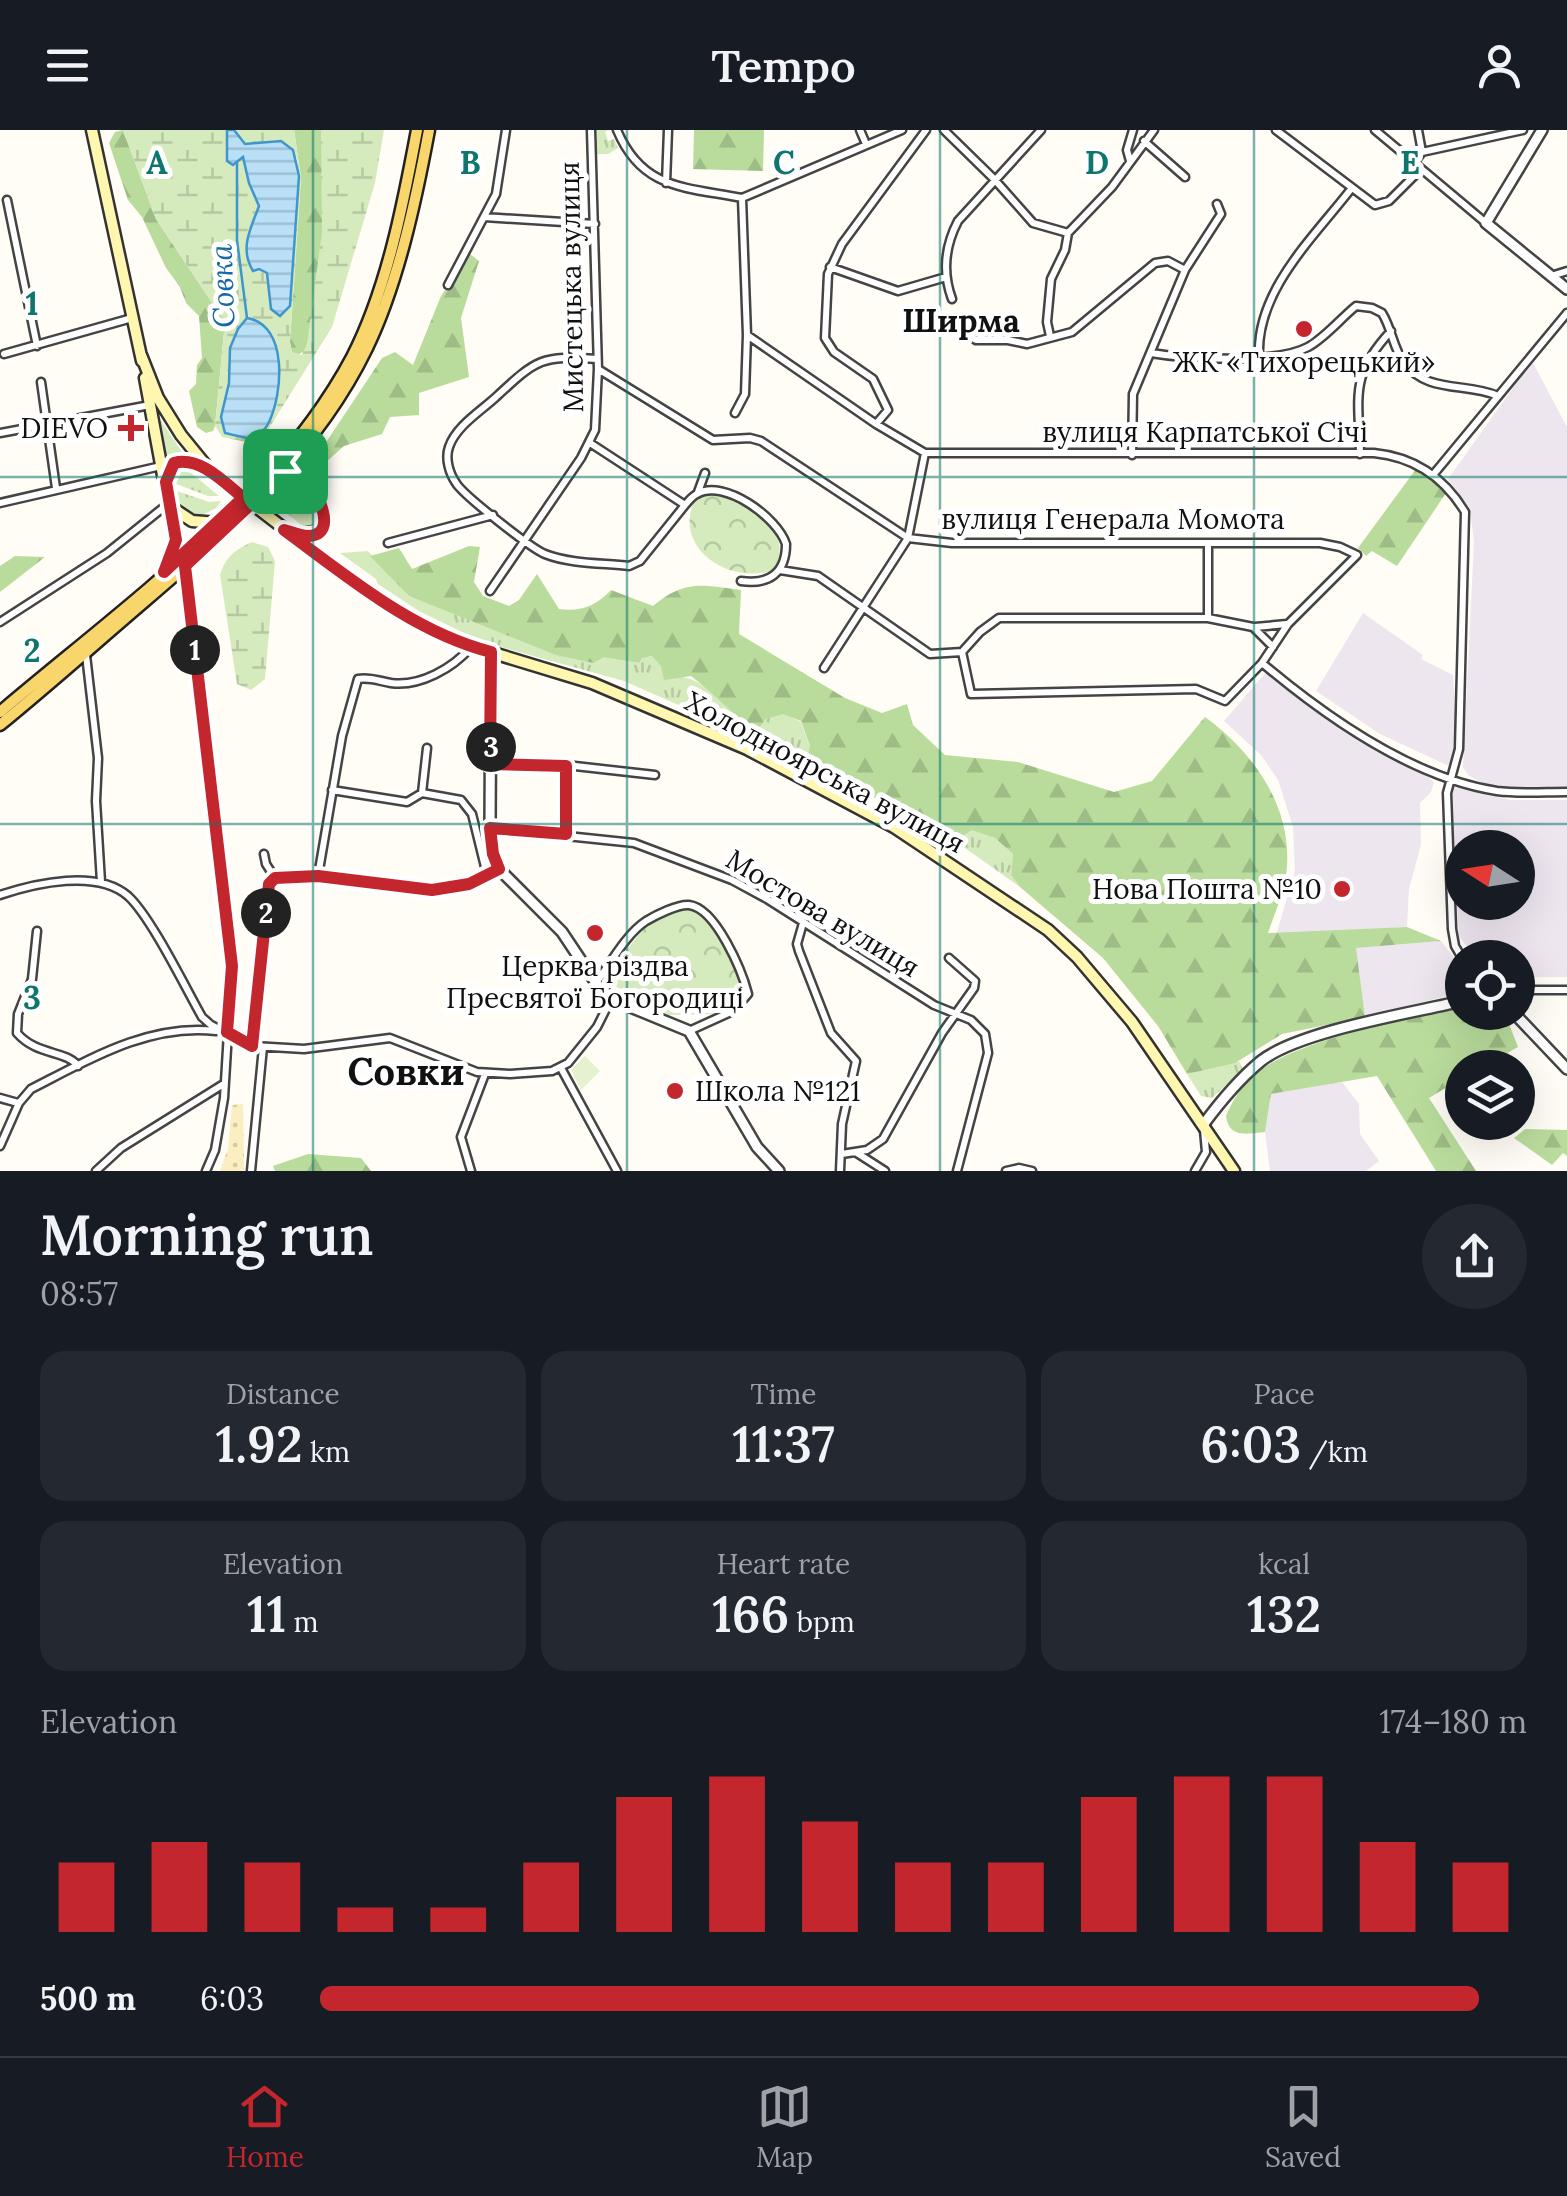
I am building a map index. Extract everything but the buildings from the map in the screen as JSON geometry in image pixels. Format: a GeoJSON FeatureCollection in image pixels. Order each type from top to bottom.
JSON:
{"type":"FeatureCollection","features":[{"type":"Feature","properties":{"kind":"main road"},"geometry":{"type":"LineString","coordinates":[[92,130],[171,505],[176,540],[164,572]]}},
{"type":"Feature","properties":{"kind":"main road"},"geometry":{"type":"LineString","coordinates":[[0,726],[185,566],[291,451],[354,354],[387,261],[417,130]]}},
{"type":"Feature","properties":{"kind":"main road"},"geometry":{"type":"LineString","coordinates":[[0,712],[285,471],[339,397],[379,322],[429,130]]}},
{"type":"Feature","properties":{"kind":"main road","name":"Холодноярська вулиця"},"geometry":{"type":"LineString","coordinates":[[141,355],[158,398],[187,444],[212,473],[374,595],[420,624],[471,647],[611,690],[747,749],[894,827],[1048,930],[1132,1022],[1234,1171]]}},
{"type":"Feature","properties":{"kind":"main road"},"geometry":{"type":"LineString","coordinates":[[166,482],[174,463],[183,460],[212,473]]}},
{"type":"Feature","properties":{"kind":"main road"},"geometry":{"type":"LineString","coordinates":[[284,530],[315,534],[324,524],[325,516],[304,476],[285,471]]}},
{"type":"Feature","properties":{"kind":"main road"},"geometry":{"type":"LineString","coordinates":[[171,505],[192,521],[218,524]]}},
{"type":"Feature","properties":{"kind":"street"},"geometry":{"type":"LineString","coordinates":[[448,284],[496,194],[506,130]]}},
{"type":"Feature","properties":{"kind":"street","name":"Мистецька вулиця"},"geometry":{"type":"LineString","coordinates":[[490,592],[590,443],[597,418],[591,130]]}},
{"type":"Feature","properties":{"kind":"street"},"geometry":{"type":"LineString","coordinates":[[617,130],[638,165],[650,176],[666,184],[742,198],[902,130]]}},
{"type":"Feature","properties":{"kind":"street"},"geometry":{"type":"LineString","coordinates":[[666,184],[668,130]]}},
{"type":"Feature","properties":{"kind":"street"},"geometry":{"type":"LineString","coordinates":[[860,130],[866,144]]}},
{"type":"Feature","properties":{"kind":"street"},"geometry":{"type":"LineString","coordinates":[[876,424],[888,410],[873,378],[834,352],[824,338],[830,266],[926,130]]}},
{"type":"Feature","properties":{"kind":"street"},"geometry":{"type":"LineString","coordinates":[[944,130],[1033,223],[1068,233]]}},
{"type":"Feature","properties":{"kind":"street"},"geometry":{"type":"LineString","coordinates":[[952,299],[946,277],[952,233],[994,178],[1041,130]]}},
{"type":"Feature","properties":{"kind":"street"},"geometry":{"type":"LineString","coordinates":[[1130,162],[1127,150],[1133,130]]}},
{"type":"Feature","properties":{"kind":"street"},"geometry":{"type":"LineString","coordinates":[[1050,336],[1047,322],[1051,279],[1065,250],[1068,233],[1112,187],[1154,130]]}},
{"type":"Feature","properties":{"kind":"street"},"geometry":{"type":"LineString","coordinates":[[1276,130],[1369,202],[1381,205],[1421,169]]}},
{"type":"Feature","properties":{"kind":"street"},"geometry":{"type":"LineString","coordinates":[[1375,130],[1567,289]]}},
{"type":"Feature","properties":{"kind":"street"},"geometry":{"type":"LineString","coordinates":[[1418,130],[1422,152]]}},
{"type":"Feature","properties":{"kind":"street"},"geometry":{"type":"LineString","coordinates":[[1414,162],[1422,152],[1523,130]]}},
{"type":"Feature","properties":{"kind":"street"},"geometry":{"type":"LineString","coordinates":[[1486,224],[1542,130]]}},
{"type":"Feature","properties":{"kind":"street"},"geometry":{"type":"LineString","coordinates":[[1144,141],[1184,177]]}},
{"type":"Feature","properties":{"kind":"street"},"geometry":{"type":"LineString","coordinates":[[1259,356],[1258,336],[1264,310],[1295,261],[1351,189]]}},
{"type":"Feature","properties":{"kind":"street"},"geometry":{"type":"LineString","coordinates":[[735,413],[745,394],[747,334],[742,198]]}},
{"type":"Feature","properties":{"kind":"street"},"geometry":{"type":"LineString","coordinates":[[7,200],[38,346]]}},
{"type":"Feature","properties":{"kind":"street"},"geometry":{"type":"LineString","coordinates":[[1132,455],[1133,394],[1185,270],[1221,214],[1217,204]]}},
{"type":"Feature","properties":{"kind":"street"},"geometry":{"type":"LineString","coordinates":[[484,217],[595,224]]}},
{"type":"Feature","properties":{"kind":"street"},"geometry":{"type":"LineString","coordinates":[[965,332],[976,340],[1008,340],[1018,344],[1079,328],[1155,263],[1168,261],[1185,270]]}},
{"type":"Feature","properties":{"kind":"street"},"geometry":{"type":"LineString","coordinates":[[830,266],[898,291],[946,277]]}},
{"type":"Feature","properties":{"kind":"street"},"geometry":{"type":"LineString","coordinates":[[1550,276],[1567,271]]}},
{"type":"Feature","properties":{"kind":"street"},"geometry":{"type":"LineString","coordinates":[[1151,353],[1184,358],[1276,356],[1304,349],[1356,306],[1382,313],[1402,361],[1423,380],[1498,396]]}},
{"type":"Feature","properties":{"kind":"street"},"geometry":{"type":"LineString","coordinates":[[1433,475],[1567,314]]}},
{"type":"Feature","properties":{"kind":"street"},"geometry":{"type":"LineString","coordinates":[[4,354],[134,318]]}},
{"type":"Feature","properties":{"kind":"street"},"geometry":{"type":"LineString","coordinates":[[1360,454],[1361,372],[1371,353],[1391,331]]}},
{"type":"Feature","properties":{"kind":"street","name":"вулиця Карпатської Січі"},"geometry":{"type":"LineString","coordinates":[[747,334],[876,424],[926,453],[1360,454],[1400,457],[1433,475],[1465,512],[1459,748],[1446,793],[1454,940]]}},
{"type":"Feature","properties":{"kind":"street"},"geometry":{"type":"LineString","coordinates":[[597,359],[563,356],[535,363],[457,433],[448,448],[448,464],[457,486],[544,554],[629,566],[640,561],[697,493],[705,473]]}},
{"type":"Feature","properties":{"kind":"street","name":"вулиця Генерала Момота"},"geometry":{"type":"LineString","coordinates":[[598,369],[714,440],[761,441],[908,538],[952,543],[1320,543],[1358,555],[1288,624],[1262,663],[1225,701],[1196,689],[971,694],[962,652]]}},
{"type":"Feature","properties":{"kind":"street"},"geometry":{"type":"LineString","coordinates":[[41,382],[56,488]]}},
{"type":"Feature","properties":{"kind":"street"},"geometry":{"type":"LineString","coordinates":[[0,433],[150,405]]}},
{"type":"Feature","properties":{"kind":"street"},"geometry":{"type":"LineString","coordinates":[[590,443],[685,505]]}},
{"type":"Feature","properties":{"kind":"street"},"geometry":{"type":"LineString","coordinates":[[824,668],[908,538],[926,453]]}},
{"type":"Feature","properties":{"kind":"street"},"geometry":{"type":"LineString","coordinates":[[0,503],[162,466]]}},
{"type":"Feature","properties":{"kind":"street"},"geometry":{"type":"LineString","coordinates":[[697,493],[717,490],[735,496],[774,522],[786,544],[780,570],[772,578],[763,582],[741,581]]}},
{"type":"Feature","properties":{"kind":"street"},"geometry":{"type":"LineString","coordinates":[[0,622],[171,505]]}},
{"type":"Feature","properties":{"kind":"street"},"geometry":{"type":"LineString","coordinates":[[388,543],[493,515]]}},
{"type":"Feature","properties":{"kind":"street"},"geometry":{"type":"LineString","coordinates":[[1208,544],[1208,618]]}},
{"type":"Feature","properties":{"kind":"street"},"geometry":{"type":"LineString","coordinates":[[185,566],[232,966],[219,1132],[206,1171]]}},
{"type":"Feature","properties":{"kind":"street"},"geometry":{"type":"LineString","coordinates":[[780,570],[818,576],[930,654],[962,652],[999,618],[1208,618],[1253,627],[1288,624]]}},
{"type":"Feature","properties":{"kind":"street"},"geometry":{"type":"LineString","coordinates":[[1253,627],[1273,647]]}},
{"type":"Feature","properties":{"kind":"street"},"geometry":{"type":"LineString","coordinates":[[318,876],[342,736],[358,679],[394,684],[418,680],[454,665],[471,647]]}},
{"type":"Feature","properties":{"kind":"street"},"geometry":{"type":"LineString","coordinates":[[86,652],[98,758],[96,801],[101,882]]}},
{"type":"Feature","properties":{"kind":"street"},"geometry":{"type":"LineString","coordinates":[[491,652],[490,828],[499,869],[562,932],[611,999],[689,1032],[757,1146],[779,1171]]}},
{"type":"Feature","properties":{"kind":"street"},"geometry":{"type":"LineString","coordinates":[[1262,663],[1328,716],[1366,740],[1450,778],[1493,790],[1567,792]]}},
{"type":"Feature","properties":{"kind":"street"},"geometry":{"type":"LineString","coordinates":[[422,793],[427,748]]}},
{"type":"Feature","properties":{"kind":"street"},"geometry":{"type":"LineString","coordinates":[[490,764],[566,766],[655,776]]}},
{"type":"Feature","properties":{"kind":"street"},"geometry":{"type":"LineString","coordinates":[[566,766],[566,834]]}},
{"type":"Feature","properties":{"kind":"street"},"geometry":{"type":"LineString","coordinates":[[332,790],[407,802],[422,793],[467,804],[487,875]]}},
{"type":"Feature","properties":{"kind":"street","name":"Мостова вулиця"},"geometry":{"type":"LineString","coordinates":[[490,828],[634,843],[699,866],[748,888],[934,1005],[971,1020],[979,1027],[988,1047],[957,1171]]}},
{"type":"Feature","properties":{"kind":"street"},"geometry":{"type":"LineString","coordinates":[[264,854],[275,878]]}},
{"type":"Feature","properties":{"kind":"street"},"geometry":{"type":"LineString","coordinates":[[252,1046],[269,884],[275,878],[318,876],[432,890],[469,884],[499,869]]}},
{"type":"Feature","properties":{"kind":"street"},"geometry":{"type":"LineString","coordinates":[[0,895],[44,883],[101,882],[130,898],[202,1016],[211,1025],[263,1048],[304,1049],[390,1038],[485,1074],[560,1068],[588,1039],[611,999]]}},
{"type":"Feature","properties":{"kind":"street"},"geometry":{"type":"LineString","coordinates":[[596,982],[643,922],[685,904],[699,908],[732,952],[748,994],[733,1011],[689,1032]]}},
{"type":"Feature","properties":{"kind":"street"},"geometry":{"type":"LineString","coordinates":[[803,923],[799,951],[832,1033],[856,1061],[842,1124],[840,1171]]}},
{"type":"Feature","properties":{"kind":"street"},"geometry":{"type":"LineString","coordinates":[[37,931],[32,980],[18,1014],[17,1034],[28,1046],[72,1058],[78,1066]]}},
{"type":"Feature","properties":{"kind":"street"},"geometry":{"type":"LineString","coordinates":[[842,1154],[856,1153],[883,1139],[975,981],[949,958]]}},
{"type":"Feature","properties":{"kind":"street"},"geometry":{"type":"LineString","coordinates":[[1535,990],[1567,990]]}},
{"type":"Feature","properties":{"kind":"street"},"geometry":{"type":"LineString","coordinates":[[1195,1171],[1206,1152],[1204,1125],[1264,1059],[1350,1028],[1445,1005]]}},
{"type":"Feature","properties":{"kind":"street"},"geometry":{"type":"LineString","coordinates":[[1530,1030],[1567,1069]]}},
{"type":"Feature","properties":{"kind":"street"},"geometry":{"type":"LineString","coordinates":[[0,1146],[19,1103],[31,1090],[78,1066],[156,1034],[227,1032]]}},
{"type":"Feature","properties":{"kind":"street"},"geometry":{"type":"LineString","coordinates":[[251,1171],[263,1048]]}},
{"type":"Feature","properties":{"kind":"street"},"geometry":{"type":"LineString","coordinates":[[560,1068],[617,1171]]}},
{"type":"Feature","properties":{"kind":"street"},"geometry":{"type":"LineString","coordinates":[[471,1171],[461,1137],[485,1074]]}},
{"type":"Feature","properties":{"kind":"street"},"geometry":{"type":"LineString","coordinates":[[96,1171],[121,1148],[223,1084]]}},
{"type":"Feature","properties":{"kind":"street"},"geometry":{"type":"LineString","coordinates":[[0,1098],[19,1103]]}},
{"type":"Feature","properties":{"kind":"street"},"geometry":{"type":"LineString","coordinates":[[856,1153],[885,1171]]}},
{"type":"Feature","properties":{"kind":"street"},"geometry":{"type":"LineString","coordinates":[[1006,1171],[1032,1171]]}},
{"type":"Feature","properties":{"kind":"shaded area"},"geometry":{"type":"Polygon","coordinates":[[[1532,361],[1567,427],[1567,788],[1510,789],[1489,786],[1469,776],[1463,767],[1474,542],[1470,509],[1448,479],[1532,361]]]}},
{"type":"Feature","properties":{"kind":"shaded area"},"geometry":{"type":"Polygon","coordinates":[[[1363,613],[1423,655],[1421,659],[1453,675],[1457,744],[1449,766],[1380,734],[1316,691],[1363,613]]]}},
{"type":"Feature","properties":{"kind":"shaded area"},"geometry":{"type":"Polygon","coordinates":[[[1267,671],[1339,727],[1416,767],[1434,782],[1431,792],[1420,803],[1421,844],[1409,889],[1407,927],[1276,935],[1295,871],[1293,827],[1278,780],[1261,755],[1224,721],[1267,671]]]}},
{"type":"Feature","properties":{"kind":"shaded area"},"geometry":{"type":"Polygon","coordinates":[[[1450,786],[1510,800],[1567,800],[1567,977],[1535,977],[1535,940],[1462,940],[1458,920],[1535,920],[1535,830],[1453,830],[1450,786]]]}},
{"type":"Feature","properties":{"kind":"shaded area"},"geometry":{"type":"Polygon","coordinates":[[[1441,941],[1445,946],[1445,996],[1365,1017],[1355,948],[1441,941]]]}},
{"type":"Feature","properties":{"kind":"shaded area"},"geometry":{"type":"Polygon","coordinates":[[[1342,1082],[1359,1104],[1360,1134],[1379,1161],[1366,1171],[1270,1171],[1265,1132],[1271,1094],[1342,1082]]]}},
{"type":"Feature","properties":{"kind":"green space"},"geometry":{"type":"Polygon","coordinates":[[[123,130],[156,219],[225,322],[213,431],[206,433],[197,427],[189,391],[196,384],[197,365],[202,358],[199,316],[186,303],[142,217],[128,200],[109,143],[115,132],[123,130]]]}},
{"type":"Feature","properties":{"kind":"green space"},"geometry":{"type":"Polygon","coordinates":[[[123,130],[227,130],[227,161],[233,165],[243,157],[260,206],[248,242],[249,265],[267,272],[271,309],[290,306],[297,158],[245,144],[234,130],[294,130],[301,178],[290,342],[292,352],[302,355],[307,344],[322,232],[321,130],[384,130],[375,183],[332,327],[268,430],[251,443],[222,437],[215,426],[225,322],[156,219],[123,130]],[[272,334],[230,348],[229,383],[221,417],[270,421],[280,358],[272,334]]]}},
{"type":"Feature","properties":{"kind":"green space"},"geometry":{"type":"Polygon","coordinates":[[[294,130],[321,130],[323,184],[317,298],[305,351],[297,355],[292,353],[290,342],[301,178],[294,130]]]}},
{"type":"Feature","properties":{"kind":"green space"},"geometry":{"type":"Polygon","coordinates":[[[593,130],[608,130],[608,141],[614,139],[618,148],[608,154],[593,154],[593,130]]]}},
{"type":"Feature","properties":{"kind":"green space"},"geometry":{"type":"Polygon","coordinates":[[[694,130],[764,130],[763,171],[693,169],[694,130]]]}},
{"type":"Feature","properties":{"kind":"green space"},"geometry":{"type":"Polygon","coordinates":[[[470,254],[479,261],[461,318],[469,377],[419,393],[419,415],[390,417],[382,434],[344,446],[315,472],[313,462],[382,358],[395,352],[413,365],[441,296],[470,254]]]}},
{"type":"Feature","properties":{"kind":"green space"},"geometry":{"type":"Polygon","coordinates":[[[151,406],[184,455],[164,465],[151,406]]]}},
{"type":"Feature","properties":{"kind":"green space"},"geometry":{"type":"Polygon","coordinates":[[[184,467],[219,496],[208,496],[171,482],[175,468],[184,467]]]}},
{"type":"Feature","properties":{"kind":"green space"},"geometry":{"type":"Polygon","coordinates":[[[1416,469],[1446,493],[1397,566],[1372,551],[1366,556],[1358,548],[1416,469]]]}},
{"type":"Feature","properties":{"kind":"green space"},"geometry":{"type":"Polygon","coordinates":[[[298,481],[315,500],[319,526],[305,528],[279,507],[298,481]]]}},
{"type":"Feature","properties":{"kind":"green space"},"geometry":{"type":"Polygon","coordinates":[[[171,489],[209,502],[221,501],[197,518],[177,509],[171,489]]]}},
{"type":"Feature","properties":{"kind":"green space"},"geometry":{"type":"Polygon","coordinates":[[[713,494],[754,510],[774,530],[779,555],[774,570],[756,573],[722,567],[697,546],[690,516],[696,498],[713,494]]]}},
{"type":"Feature","properties":{"kind":"green space"},"geometry":{"type":"Polygon","coordinates":[[[252,542],[268,547],[275,561],[265,679],[251,690],[237,684],[220,575],[232,554],[252,542]]]}},
{"type":"Feature","properties":{"kind":"green space"},"geometry":{"type":"Polygon","coordinates":[[[469,546],[480,547],[474,582],[483,596],[509,606],[519,600],[537,574],[559,609],[567,610],[588,607],[611,590],[653,606],[675,591],[695,586],[741,590],[739,634],[845,698],[882,713],[907,704],[913,725],[945,755],[1018,762],[1114,792],[1152,781],[1205,717],[1253,763],[1283,822],[1286,875],[1268,933],[1407,927],[1441,941],[1356,948],[1365,1017],[1282,1034],[1235,1063],[1187,1074],[1158,1026],[1103,958],[1020,887],[1011,875],[1013,854],[995,838],[972,830],[955,841],[806,761],[810,746],[801,721],[783,714],[766,719],[757,731],[691,676],[664,680],[661,666],[652,656],[639,663],[604,657],[593,663],[556,655],[409,596],[370,556],[399,548],[412,569],[469,546]]]}},
{"type":"Feature","properties":{"kind":"green space"},"geometry":{"type":"Polygon","coordinates":[[[368,551],[409,596],[530,642],[638,663],[652,656],[672,676],[707,688],[757,731],[766,719],[783,713],[801,722],[810,747],[806,761],[624,681],[497,646],[462,632],[419,611],[340,553],[368,551]]]}},
{"type":"Feature","properties":{"kind":"green space"},"geometry":{"type":"Polygon","coordinates":[[[15,556],[45,557],[0,592],[0,566],[15,556]]]}},
{"type":"Feature","properties":{"kind":"green space"},"geometry":{"type":"Polygon","coordinates":[[[972,829],[995,838],[1013,854],[1011,875],[1020,887],[955,841],[972,829]]]}},
{"type":"Feature","properties":{"kind":"green space"},"geometry":{"type":"Polygon","coordinates":[[[686,906],[697,908],[738,969],[746,993],[732,1010],[669,1015],[604,980],[646,925],[686,906]]]}},
{"type":"Feature","properties":{"kind":"green space"},"geometry":{"type":"Polygon","coordinates":[[[1445,1010],[1445,1030],[1511,1030],[1518,1047],[1513,1050],[1445,1050],[1445,1088],[1429,1098],[1445,1123],[1445,1140],[1456,1140],[1476,1171],[1436,1171],[1377,1076],[1271,1094],[1265,1132],[1240,1133],[1231,1128],[1226,1116],[1237,1094],[1263,1068],[1287,1055],[1347,1034],[1445,1010]]]}},
{"type":"Feature","properties":{"kind":"green space"},"geometry":{"type":"Polygon","coordinates":[[[585,1056],[600,1071],[581,1090],[571,1070],[585,1056]]]}},
{"type":"Feature","properties":{"kind":"green space"},"geometry":{"type":"Polygon","coordinates":[[[1239,1061],[1243,1069],[1212,1098],[1201,1096],[1187,1074],[1239,1061]]]}},
{"type":"Feature","properties":{"kind":"green space"},"geometry":{"type":"Polygon","coordinates":[[[1535,1129],[1567,1130],[1567,1156],[1563,1153],[1552,1165],[1517,1140],[1535,1140],[1535,1129]]]}},
{"type":"Feature","properties":{"kind":"green space"},"geometry":{"type":"Polygon","coordinates":[[[308,1154],[361,1158],[371,1171],[275,1171],[273,1166],[308,1154]]]}},
{"type":"Feature","properties":{"kind":"sand"},"geometry":{"type":"Polygon","coordinates":[[[243,1104],[244,1171],[220,1171],[228,1149],[232,1105],[243,1104]]]}},
{"type":"Feature","properties":{"kind":"water"},"geometry":{"type":"Polygon","coordinates":[[[227,130],[234,130],[245,144],[281,141],[293,150],[299,176],[290,306],[280,316],[271,309],[267,273],[253,271],[249,263],[248,238],[259,206],[243,157],[233,165],[227,161],[227,130]]]}},
{"type":"Feature","properties":{"kind":"water"},"geometry":{"type":"Polygon","coordinates":[[[247,318],[261,323],[270,333],[279,363],[273,411],[264,429],[250,439],[225,433],[221,417],[229,383],[230,348],[247,318]]]}},
{"type":"Feature","properties":{"kind":"waterway","name":"Совка"},"geometry":{"type":"LineString","coordinates":[[237,162],[237,240],[247,318]]}},
{"type":"Feature","properties":{"kind":"place","name":"ЖК «Тихорецький»"},"geometry":{"type":"Point","coordinates":[1304,329]}},
{"type":"Feature","properties":{"kind":"place","name":"DIEVO"},"geometry":{"type":"Point","coordinates":[131,428]}},
{"type":"Feature","properties":{"kind":"place","name":"Нова Пошта №10"},"geometry":{"type":"Point","coordinates":[1342,889]}},
{"type":"Feature","properties":{"kind":"place","name":"Церква різдва Пресвятої Богородиці"},"geometry":{"type":"Point","coordinates":[595,933]}},
{"type":"Feature","properties":{"kind":"place","name":"Школа №121"},"geometry":{"type":"Point","coordinates":[675,1091]}},
{"type":"Feature","properties":{"kind":"district","name":"Ширма"},"geometry":{"type":"Point","coordinates":[961,321]}},
{"type":"Feature","properties":{"kind":"district","name":"Совки"},"geometry":{"type":"Point","coordinates":[406,1072]}},
{"type":"Feature","properties":{"kind":"route"},"geometry":{"type":"LineString","coordinates":[[285,471],[251,504],[212,473],[191,462],[174,463],[166,482],[176,540],[164,572],[243,498],[251,504],[185,566],[232,966],[227,1032],[252,1046],[269,884],[275,878],[318,876],[432,890],[469,884],[499,869],[490,828],[566,834],[566,766],[490,764],[491,652],[457,642],[420,624],[284,530],[315,534],[324,524],[325,516],[311,483],[300,474],[285,471]]}}]}
